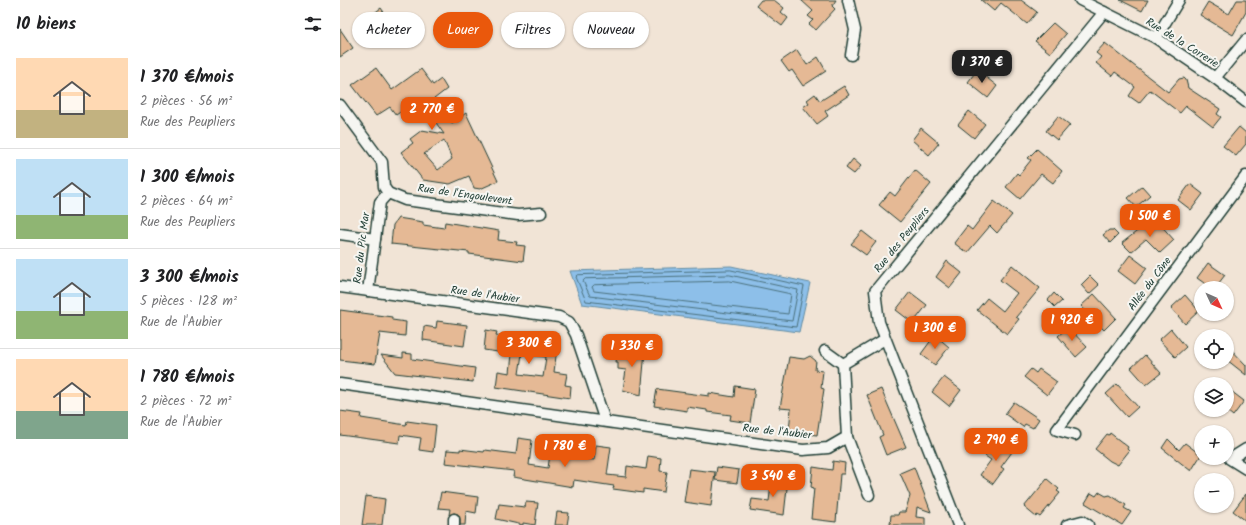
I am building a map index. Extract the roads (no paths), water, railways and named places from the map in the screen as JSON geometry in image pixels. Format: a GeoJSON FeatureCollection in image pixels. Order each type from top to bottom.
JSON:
{"type":"FeatureCollection","features":[{"type":"Feature","properties":{"kind":"street"},"geometry":{"type":"LineString","coordinates":[[848,0],[855,30],[851,55]]}},
{"type":"Feature","properties":{"kind":"street","name":"Rue de la Correrie"},"geometry":{"type":"LineString","coordinates":[[1080,0],[1156,38],[1215,78],[1246,102]]}},
{"type":"Feature","properties":{"kind":"street"},"geometry":{"type":"LineString","coordinates":[[1156,38],[1179,0]]}},
{"type":"Feature","properties":{"kind":"street","name":"Rue des Peupliers"},"geometry":{"type":"LineString","coordinates":[[958,525],[879,322],[876,291],[1104,12]]}},
{"type":"Feature","properties":{"kind":"street"},"geometry":{"type":"LineString","coordinates":[[1215,78],[1246,40]]}},
{"type":"Feature","properties":{"kind":"street"},"geometry":{"type":"LineString","coordinates":[[340,105],[382,162],[384,187],[388,193]]}},
{"type":"Feature","properties":{"kind":"street","name":"Allée du Cône"},"geometry":{"type":"LineString","coordinates":[[1075,435],[1057,430],[1246,176]]}},
{"type":"Feature","properties":{"kind":"street","name":"Rue de l'Engoulevent"},"geometry":{"type":"LineString","coordinates":[[388,193],[405,200],[518,215],[541,212]]}},
{"type":"Feature","properties":{"kind":"street","name":"Rue du Pic Mar"},"geometry":{"type":"LineString","coordinates":[[368,291],[380,202],[388,193]]}},
{"type":"Feature","properties":{"kind":"street"},"geometry":{"type":"LineString","coordinates":[[340,234],[375,239]]}},
{"type":"Feature","properties":{"kind":"street","name":"Rue de l'Aubier"},"geometry":{"type":"LineString","coordinates":[[340,287],[559,317],[569,322],[576,335],[605,421]]}},
{"type":"Feature","properties":{"kind":"street"},"geometry":{"type":"LineString","coordinates":[[843,364],[885,339]]}},
{"type":"Feature","properties":{"kind":"street"},"geometry":{"type":"LineString","coordinates":[[825,351],[843,364]]}},
{"type":"Feature","properties":{"kind":"street"},"geometry":{"type":"LineString","coordinates":[[843,364],[847,437],[868,495]]}},
{"type":"Feature","properties":{"kind":"street","name":"Rue de l'Aubier"},"geometry":{"type":"LineString","coordinates":[[340,384],[803,450],[828,448],[847,437]]}},
{"type":"Feature","properties":{"kind":"street"},"geometry":{"type":"LineString","coordinates":[[1246,449],[1230,459],[1246,469]]}},
{"type":"Feature","properties":{"kind":"street"},"geometry":{"type":"LineString","coordinates":[[1067,525],[1082,521],[1088,525]]}},
{"type":"Feature","properties":{"kind":"water"},"geometry":{"type":"Polygon","coordinates":[[[731,266],[810,283],[799,332],[582,304],[570,271],[731,266]]]}}]}
